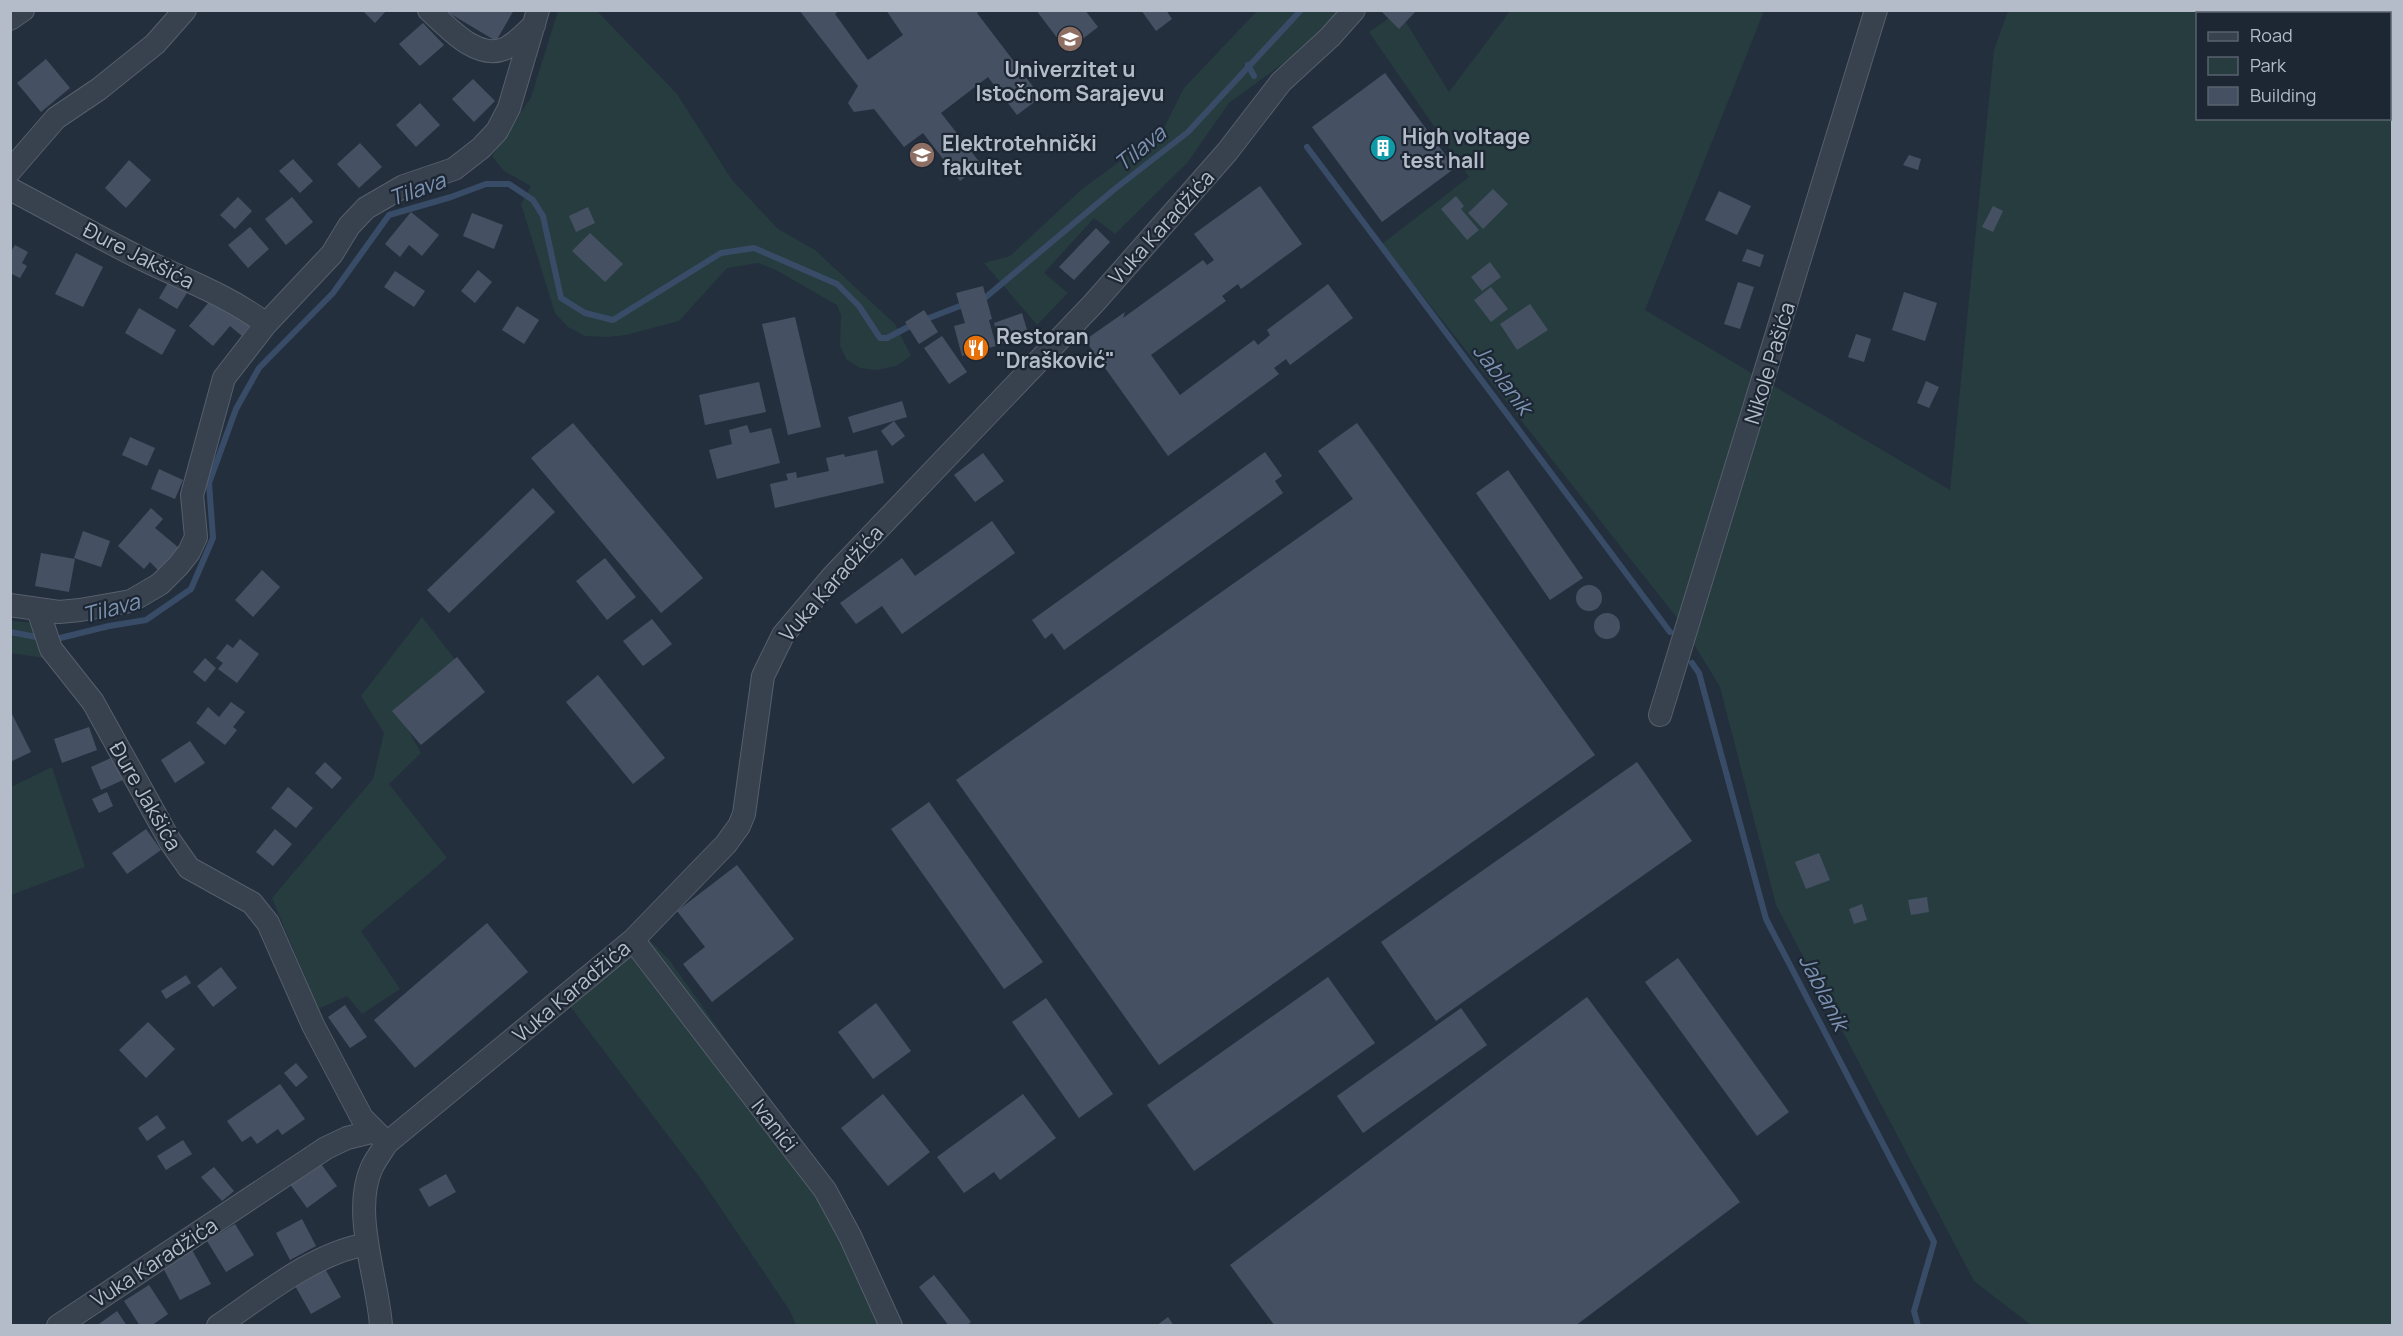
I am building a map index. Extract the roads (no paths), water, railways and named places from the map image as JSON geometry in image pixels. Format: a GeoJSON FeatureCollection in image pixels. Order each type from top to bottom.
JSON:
{"type":"FeatureCollection","features":[{"type":"Feature","properties":{"kind":"street"},"geometry":{"type":"LineString","coordinates":[[10,19],[22,10]]}},
{"type":"Feature","properties":{"kind":"street"},"geometry":{"type":"LineString","coordinates":[[10,171],[56,118],[99,89],[155,44],[185,10]]}},
{"type":"Feature","properties":{"kind":"street"},"geometry":{"type":"LineString","coordinates":[[429,10],[454,33],[483,52],[503,50],[512,45],[536,18]]}},
{"type":"Feature","properties":{"kind":"street","name":"Vuka Karadžića"},"geometry":{"type":"LineString","coordinates":[[381,1326],[367,1244],[365,1200],[381,1137],[633,940],[726,844],[739,826],[746,801],[763,676],[783,635],[841,567],[1094,303],[1227,152],[1281,82],[1330,37],[1354,10]]}},
{"type":"Feature","properties":{"kind":"street","name":"Nikole Pašića"},"geometry":{"type":"LineString","coordinates":[[1660,715],[1876,10]]}},
{"type":"Feature","properties":{"kind":"street"},"geometry":{"type":"LineString","coordinates":[[10,605],[40,618],[131,601],[160,584],[178,566],[189,552],[196,537],[192,495],[224,378],[266,324],[332,254],[349,226],[366,208],[404,186],[454,169],[481,148],[497,131],[509,108],[536,18]]}},
{"type":"Feature","properties":{"kind":"street","name":"Đure Jakšića"},"geometry":{"type":"LineString","coordinates":[[10,189],[140,258],[219,295],[250,312],[266,324]]}},
{"type":"Feature","properties":{"kind":"street","name":"Đure Jakšića"},"geometry":{"type":"LineString","coordinates":[[40,618],[51,649],[93,702],[170,841],[189,868],[252,903],[268,922],[313,1025],[362,1118],[381,1137]]}},
{"type":"Feature","properties":{"kind":"street","name":"Ivanići"},"geometry":{"type":"LineString","coordinates":[[633,940],[709,1042],[782,1132],[825,1190],[850,1236],[891,1326]]}},
{"type":"Feature","properties":{"kind":"street","name":"Vuka Karadžića"},"geometry":{"type":"LineString","coordinates":[[58,1326],[326,1148],[347,1138],[381,1137]]}},
{"type":"Feature","properties":{"kind":"street"},"geometry":{"type":"LineString","coordinates":[[218,1326],[322,1258],[349,1247],[367,1244]]}},
{"type":"Feature","properties":{"kind":"waterway","name":"Tilava"},"geometry":{"type":"LineString","coordinates":[[986,297],[1116,188],[1188,132],[1301,10]]}},
{"type":"Feature","properties":{"kind":"waterway","name":"Jablanik"},"geometry":{"type":"LineString","coordinates":[[1248,65],[1254,76]]}},
{"type":"Feature","properties":{"kind":"waterway","name":"Jablanik"},"geometry":{"type":"LineString","coordinates":[[1307,147],[1670,632]]}},
{"type":"Feature","properties":{"kind":"waterway","name":"Tilava"},"geometry":{"type":"LineString","coordinates":[[52,640],[109,626],[146,620],[191,589],[213,538],[209,483],[236,409],[259,368],[333,293],[389,215],[486,184],[509,184],[533,200],[543,216],[561,298],[585,313],[613,320],[721,253],[754,248],[837,284],[859,306],[880,338],[887,338],[908,327]]}},
{"type":"Feature","properties":{"kind":"waterway","name":"Tilava"},"geometry":{"type":"LineString","coordinates":[[929,318],[960,306]]}},
{"type":"Feature","properties":{"kind":"waterway","name":"Tilava"},"geometry":{"type":"LineString","coordinates":[[10,632],[42,638]]}},
{"type":"Feature","properties":{"kind":"waterway","name":"Jablanik"},"geometry":{"type":"LineString","coordinates":[[1692,663],[1699,673],[1766,919],[1934,1242],[1914,1311],[1918,1326]]}},
{"type":"Feature","properties":{"kind":"place","name":"Univerzitet u Istočnom Sarajevu"},"geometry":{"type":"Point","coordinates":[1070,39]}},
{"type":"Feature","properties":{"kind":"place","name":"High voltage test hall"},"geometry":{"type":"Point","coordinates":[1383,148]}},
{"type":"Feature","properties":{"kind":"place","name":"Elektrotehnički fakultet"},"geometry":{"type":"Point","coordinates":[922,155]}},
{"type":"Feature","properties":{"kind":"place","name":"Restoran \"Drašković\""},"geometry":{"type":"Point","coordinates":[976,348]}}]}
